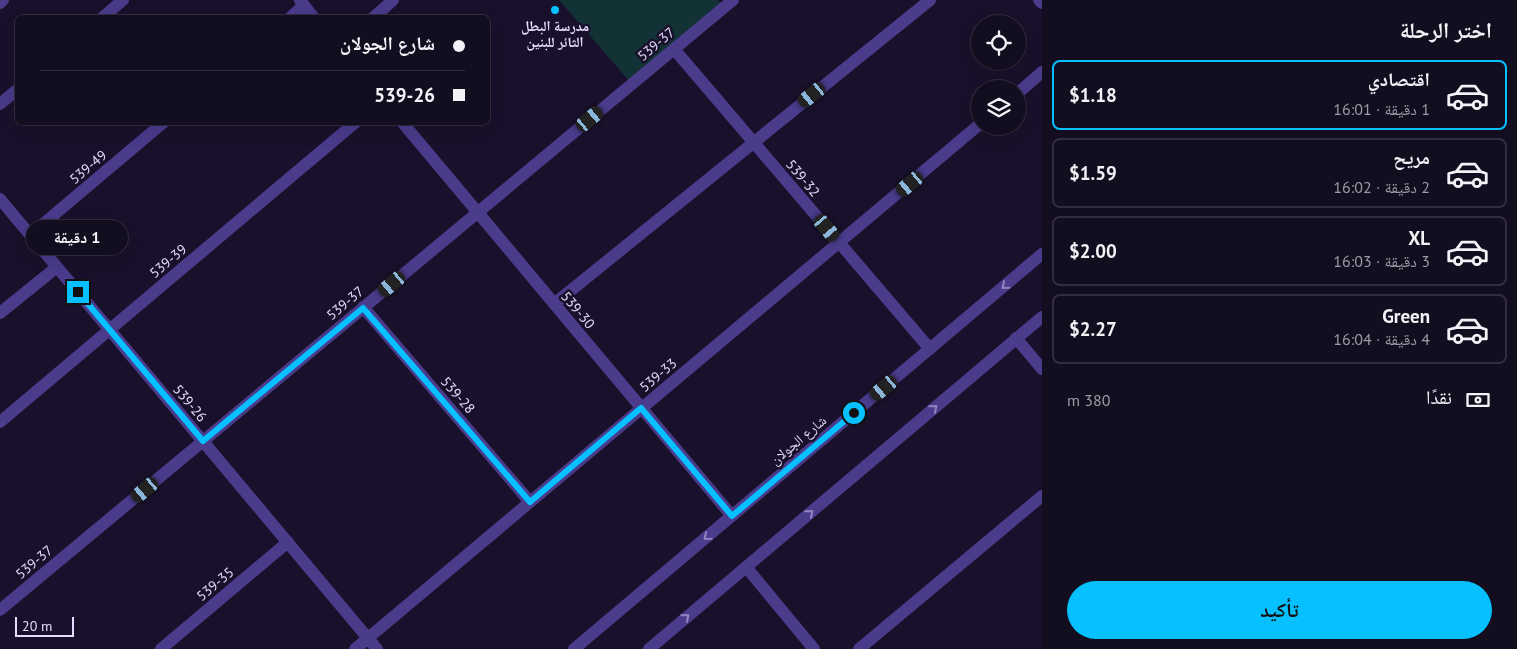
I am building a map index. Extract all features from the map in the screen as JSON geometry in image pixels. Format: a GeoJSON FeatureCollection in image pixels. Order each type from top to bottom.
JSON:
{"type":"FeatureCollection","features":[{"type":"Feature","properties":{"kind":"street"},"geometry":{"type":"LineString","coordinates":[[0,3],[3,0]]}},
{"type":"Feature","properties":{"kind":"street"},"geometry":{"type":"LineString","coordinates":[[106,15],[123,0]]}},
{"type":"Feature","properties":{"kind":"street"},"geometry":{"type":"LineString","coordinates":[[376,15],[394,0]]}},
{"type":"Feature","properties":{"kind":"street"},"geometry":{"type":"LineString","coordinates":[[554,304],[930,0]]}},
{"type":"Feature","properties":{"kind":"street"},"geometry":{"type":"LineString","coordinates":[[1039,0],[1042,3]]}},
{"type":"Feature","properties":{"kind":"street","name":"539-37"},"geometry":{"type":"LineString","coordinates":[[0,610],[674,49],[725,2]]}},
{"type":"Feature","properties":{"kind":"street"},"geometry":{"type":"LineString","coordinates":[[292,15],[302,3],[312,15]]}},
{"type":"Feature","properties":{"kind":"street","name":"539-32"},"geometry":{"type":"LineString","coordinates":[[674,49],[930,349]]}},
{"type":"Feature","properties":{"kind":"street"},"geometry":{"type":"LineString","coordinates":[[1026,86],[1042,72]]}},
{"type":"Feature","properties":{"kind":"street"},"geometry":{"type":"LineString","coordinates":[[0,104],[15,92]]}},
{"type":"Feature","properties":{"kind":"street","name":"539-49"},"geometry":{"type":"LineString","coordinates":[[30,235],[160,125]]}},
{"type":"Feature","properties":{"kind":"street","name":"539-39"},"geometry":{"type":"LineString","coordinates":[[0,422],[352,125]]}},
{"type":"Feature","properties":{"kind":"street","name":"539-30"},"geometry":{"type":"LineString","coordinates":[[405,125],[732,516]]}},
{"type":"Feature","properties":{"kind":"street","name":"539-33"},"geometry":{"type":"LineString","coordinates":[[355,649],[971,132]]}},
{"type":"Feature","properties":{"kind":"street","name":"539-26"},"geometry":{"type":"LineString","coordinates":[[0,199],[377,649]]}},
{"type":"Feature","properties":{"kind":"street","name":"شارع الجولان"},"geometry":{"type":"LineString","coordinates":[[574,649],[1042,254]]}},
{"type":"Feature","properties":{"kind":"street"},"geometry":{"type":"LineString","coordinates":[[0,313],[57,266]]}},
{"type":"Feature","properties":{"kind":"street","name":"539-28"},"geometry":{"type":"LineString","coordinates":[[363,308],[530,502]]}},
{"type":"Feature","properties":{"kind":"street"},"geometry":{"type":"LineString","coordinates":[[649,649],[1042,316]]}},
{"type":"Feature","properties":{"kind":"street"},"geometry":{"type":"LineString","coordinates":[[1016,338],[1042,369]]}},
{"type":"Feature","properties":{"kind":"street"},"geometry":{"type":"LineString","coordinates":[[859,649],[1042,496]]}},
{"type":"Feature","properties":{"kind":"street","name":"539-35"},"geometry":{"type":"LineString","coordinates":[[161,649],[288,542]]}},
{"type":"Feature","properties":{"kind":"street"},"geometry":{"type":"LineString","coordinates":[[746,567],[814,649]]}},
{"type":"Feature","properties":{"kind":"green space"},"geometry":{"type":"Polygon","coordinates":[[[559,0],[718,0],[724,7],[632,84],[559,0]]]}},
{"type":"Feature","properties":{"kind":"place","name":"مدرسة البطل الثائر للبنين"},"geometry":{"type":"Point","coordinates":[555,10]}},
{"type":"Feature","properties":{"kind":"route"},"geometry":{"type":"LineString","coordinates":[[78,292],[203,441],[363,308],[530,502],[641,408],[732,516],[854,413]]}}]}
